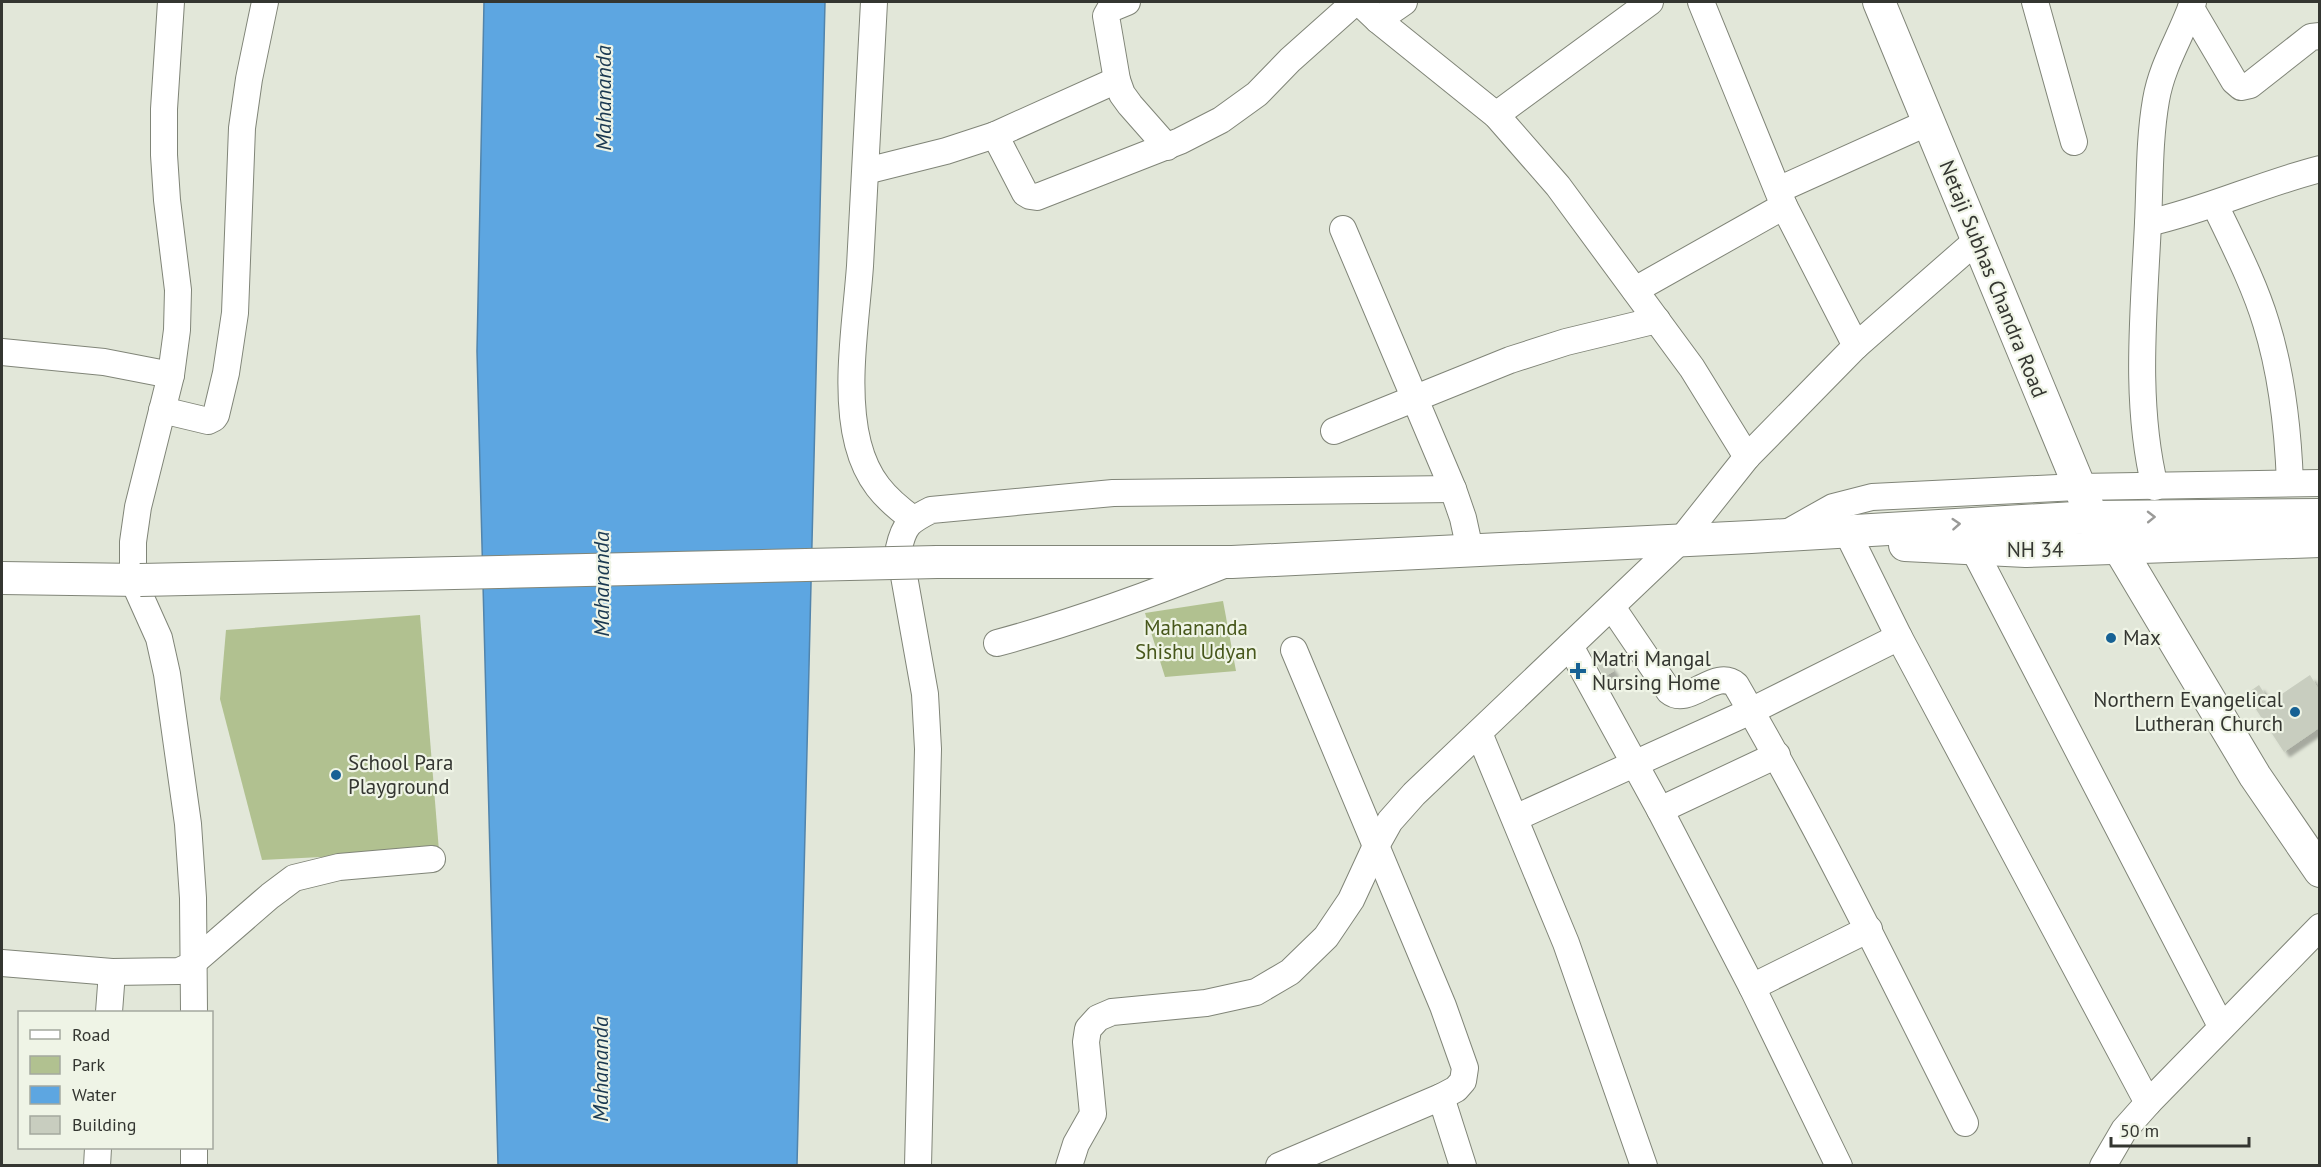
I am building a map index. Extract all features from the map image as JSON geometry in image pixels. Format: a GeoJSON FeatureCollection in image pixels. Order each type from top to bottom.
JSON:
{"type":"FeatureCollection","features":[{"type":"Feature","properties":{"kind":"main road","name":"Netaji Subhas Chandra Road"},"geometry":{"type":"LineString","coordinates":[[1879,2],[2092,517],[2124,555],[2255,776],[2319,871]]}},
{"type":"Feature","properties":{"kind":"main road"},"geometry":{"type":"LineString","coordinates":[[2,578],[137,580],[937,562],[1232,562],[1751,537],[2092,517],[2319,515]]}},
{"type":"Feature","properties":{"kind":"main road","name":"NH 34"},"geometry":{"type":"LineString","coordinates":[[1751,537],[2124,555],[2319,541]]}},
{"type":"Feature","properties":{"kind":"street"},"geometry":{"type":"LineString","coordinates":[[171,2],[164,155],[178,290],[177,330],[171,375],[138,507],[133,542],[137,580],[159,638],[167,674],[188,824],[193,898],[194,1011]]}},
{"type":"Feature","properties":{"kind":"street"},"geometry":{"type":"LineString","coordinates":[[162,410],[208,421],[216,414],[226,374],[234,313],[242,128],[249,79],[265,2]]}},
{"type":"Feature","properties":{"kind":"street"},"geometry":{"type":"LineString","coordinates":[[874,2],[851,401],[858,444],[870,476],[890,502],[913,519]]}},
{"type":"Feature","properties":{"kind":"street"},"geometry":{"type":"LineString","coordinates":[[1127,2],[1110,9],[1106,16],[1117,80],[1130,105],[1167,147]]}},
{"type":"Feature","properties":{"kind":"street"},"geometry":{"type":"LineString","coordinates":[[995,135],[1025,193],[1037,196],[1167,147],[1221,120],[1257,94],[1290,60],[1357,2],[1496,115],[1558,186],[1692,368],[1747,457]]}},
{"type":"Feature","properties":{"kind":"street"},"geometry":{"type":"LineString","coordinates":[[1378,20],[1404,2]]}},
{"type":"Feature","properties":{"kind":"street"},"geometry":{"type":"LineString","coordinates":[[1496,115],[1650,2]]}},
{"type":"Feature","properties":{"kind":"street"},"geometry":{"type":"LineString","coordinates":[[1701,2],[1781,198],[1856,346]]}},
{"type":"Feature","properties":{"kind":"street"},"geometry":{"type":"LineString","coordinates":[[2035,2],[2074,142]]}},
{"type":"Feature","properties":{"kind":"street"},"geometry":{"type":"LineString","coordinates":[[2192,5],[2234,81],[2241,87],[2250,85],[2311,37],[2319,36]]}},
{"type":"Feature","properties":{"kind":"street"},"geometry":{"type":"LineString","coordinates":[[2156,487],[2151,468],[2143,392],[2143,312],[2156,98],[2171,49],[2192,5]]}},
{"type":"Feature","properties":{"kind":"street"},"geometry":{"type":"LineString","coordinates":[[866,171],[946,151],[995,135],[1117,80]]}},
{"type":"Feature","properties":{"kind":"street"},"geometry":{"type":"LineString","coordinates":[[1635,290],[1781,198],[1929,123]]}},
{"type":"Feature","properties":{"kind":"street"},"geometry":{"type":"LineString","coordinates":[[2148,223],[2215,205],[2286,178],[2319,169]]}},
{"type":"Feature","properties":{"kind":"street"},"geometry":{"type":"LineString","coordinates":[[2215,205],[2266,323],[2280,386],[2289,453],[2290,483]]}},
{"type":"Feature","properties":{"kind":"street"},"geometry":{"type":"LineString","coordinates":[[1343,229],[1453,489],[1463,518],[1470,550]]}},
{"type":"Feature","properties":{"kind":"street"},"geometry":{"type":"LineString","coordinates":[[1069,1166],[1077,1144],[1093,1114],[1086,1042],[1088,1029],[1098,1018],[1112,1012],[1206,1003],[1256,992],[1290,972],[1326,937],[1344,909],[1390,821],[1414,794],[1681,540],[1747,457],[1856,346],[1976,241]]}},
{"type":"Feature","properties":{"kind":"street"},"geometry":{"type":"LineString","coordinates":[[1334,431],[1510,360],[1566,342],[1657,320]]}},
{"type":"Feature","properties":{"kind":"street"},"geometry":{"type":"LineString","coordinates":[[2,352],[104,362],[171,375]]}},
{"type":"Feature","properties":{"kind":"street"},"geometry":{"type":"LineString","coordinates":[[1784,535],[1833,507],[1872,497],[2079,487],[2319,483]]}},
{"type":"Feature","properties":{"kind":"street"},"geometry":{"type":"LineString","coordinates":[[918,1166],[928,749],[926,694],[899,548],[903,531],[913,519],[930,510],[1113,493],[1453,489]]}},
{"type":"Feature","properties":{"kind":"street"},"geometry":{"type":"LineString","coordinates":[[1852,542],[1899,637],[2148,1103]]}},
{"type":"Feature","properties":{"kind":"street"},"geometry":{"type":"LineString","coordinates":[[1972,548],[2221,1026]]}},
{"type":"Feature","properties":{"kind":"street"},"geometry":{"type":"LineString","coordinates":[[2124,555],[2319,555]]}},
{"type":"Feature","properties":{"kind":"street"},"geometry":{"type":"LineString","coordinates":[[997,643],[1115,607],[1232,562]]}},
{"type":"Feature","properties":{"kind":"street"},"geometry":{"type":"LineString","coordinates":[[1612,607],[1668,691],[1674,696],[1682,696],[1723,680],[1736,685],[1777,754],[1869,929],[1965,1123]]}},
{"type":"Feature","properties":{"kind":"street"},"geometry":{"type":"LineString","coordinates":[[1515,818],[1750,711],[1899,637]]}},
{"type":"Feature","properties":{"kind":"street"},"geometry":{"type":"LineString","coordinates":[[1570,646],[1660,810],[1752,987],[1839,1166]]}},
{"type":"Feature","properties":{"kind":"street"},"geometry":{"type":"LineString","coordinates":[[1279,1166],[1319,1158],[1455,1089],[1462,1081],[1465,1068],[1443,1006],[1294,650]]}},
{"type":"Feature","properties":{"kind":"street"},"geometry":{"type":"LineString","coordinates":[[1479,733],[1566,943],[1644,1166]]}},
{"type":"Feature","properties":{"kind":"street"},"geometry":{"type":"LineString","coordinates":[[1660,810],[1777,754]]}},
{"type":"Feature","properties":{"kind":"street"},"geometry":{"type":"LineString","coordinates":[[2,963],[112,972],[179,971],[194,962],[294,878],[339,867],[432,860]]}},
{"type":"Feature","properties":{"kind":"street"},"geometry":{"type":"LineString","coordinates":[[2103,1166],[2124,1131],[2148,1103],[2319,927]]}},
{"type":"Feature","properties":{"kind":"street"},"geometry":{"type":"LineString","coordinates":[[1752,987],[1869,929]]}},
{"type":"Feature","properties":{"kind":"street"},"geometry":{"type":"LineString","coordinates":[[109,1011],[112,972]]}},
{"type":"Feature","properties":{"kind":"street"},"geometry":{"type":"LineString","coordinates":[[1440,1096],[1462,1166]]}},
{"type":"Feature","properties":{"kind":"street"},"geometry":{"type":"LineString","coordinates":[[97,1166],[98,1149]]}},
{"type":"Feature","properties":{"kind":"street"},"geometry":{"type":"LineString","coordinates":[[194,1149],[194,1166]]}},
{"type":"Feature","properties":{"kind":"green space","name":"Mahananda Shishu Udyan"},"geometry":{"type":"Polygon","coordinates":[[[1223,601],[1236,671],[1165,677],[1145,613],[1223,601]]]}},
{"type":"Feature","properties":{"kind":"green space","name":"School Para Playground"},"geometry":{"type":"Polygon","coordinates":[[[420,615],[439,851],[262,860],[220,699],[226,630],[420,615]]]}},
{"type":"Feature","properties":{"kind":"water","name":"Mahananda"},"geometry":{"type":"Polygon","coordinates":[[[484,2],[825,2],[797,1165],[498,1165],[477,351],[484,2]]]}},
{"type":"Feature","properties":{"kind":"building"},"geometry":{"type":"Polygon","coordinates":[[[1599,651],[1614,671],[1604,677],[1591,653],[1599,651]]]}},
{"type":"Feature","properties":{"kind":"building"},"geometry":{"type":"Polygon","coordinates":[[[2310,675],[2319,690],[2319,728],[2284,752],[2246,694],[2259,685],[2270,702],[2310,675]]]}},
{"type":"Feature","properties":{"kind":"place","name":"Max"},"geometry":{"type":"Point","coordinates":[2111,638]}},
{"type":"Feature","properties":{"kind":"place","name":"Matri Mangal Nursing Home"},"geometry":{"type":"Point","coordinates":[1578,671]}},
{"type":"Feature","properties":{"kind":"place","name":"Northern Evangelical Lutheran Church"},"geometry":{"type":"Point","coordinates":[2295,712]}},
{"type":"Feature","properties":{"kind":"place","name":"School Para Playground"},"geometry":{"type":"Point","coordinates":[336,775]}}]}
